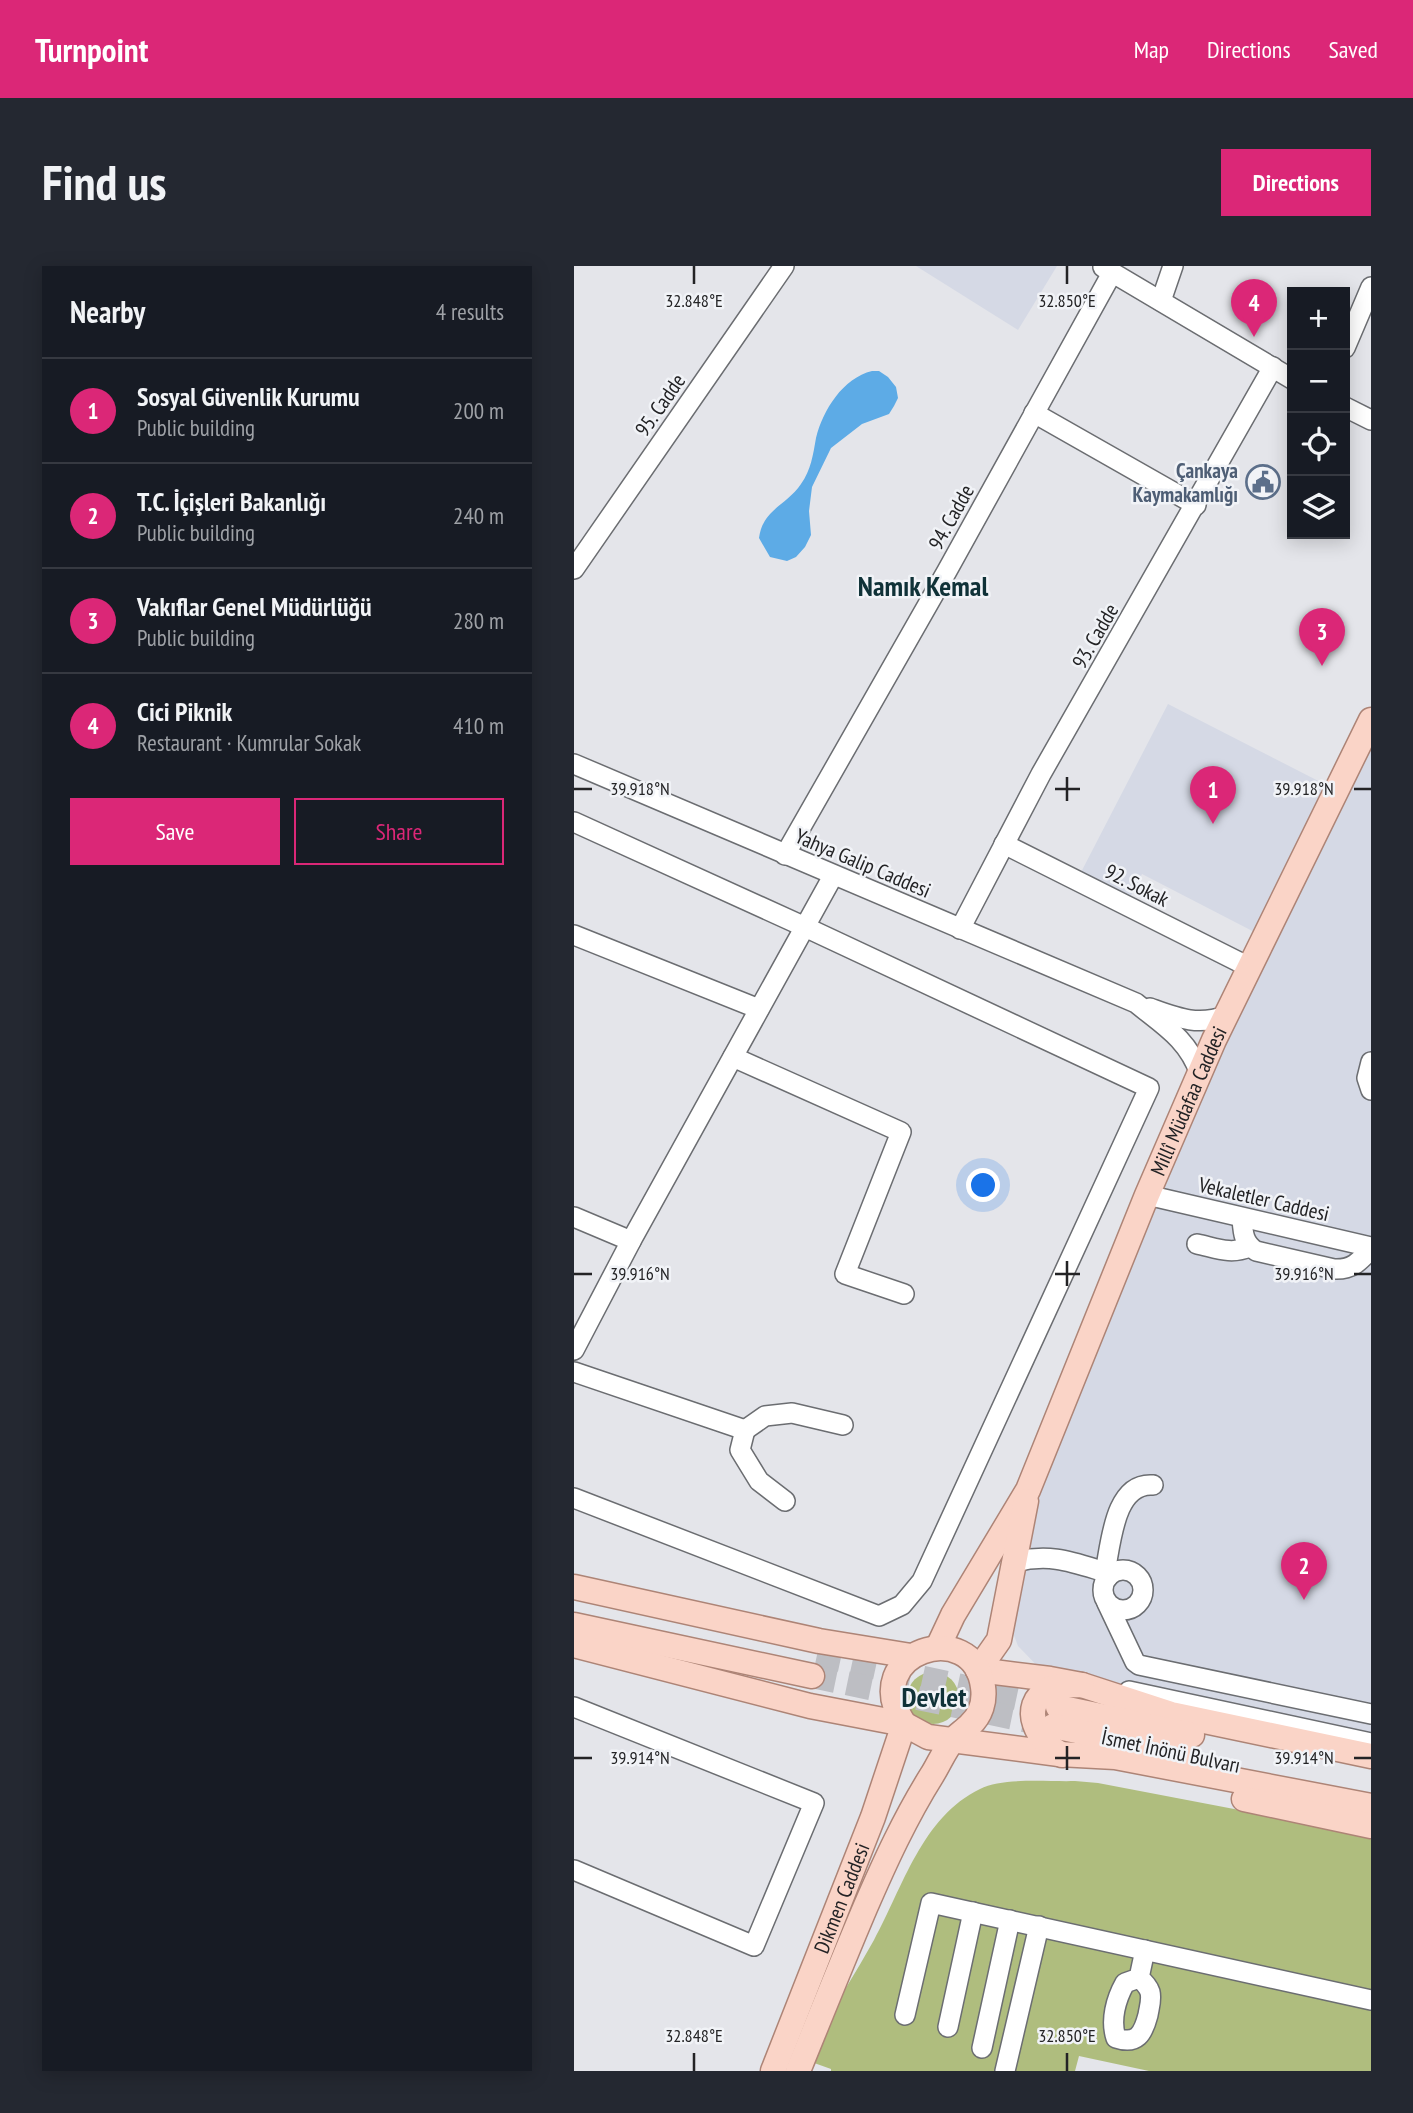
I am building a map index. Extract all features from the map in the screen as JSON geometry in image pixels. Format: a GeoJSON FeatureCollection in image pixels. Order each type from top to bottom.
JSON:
{"type":"FeatureCollection","features":[{"type":"Feature","properties":{"kind":"main road","name":"Millî Müdafaa Caddesi"},"geometry":{"type":"LineString","coordinates":[[938,1647],[953,1615],[1028,1490],[1147,1195],[1200,1074],[1249,967],[1371,720]]}},
{"type":"Feature","properties":{"kind":"main road","name":"Millî Müdafaa Caddesi"},"geometry":{"type":"LineString","coordinates":[[978,1671],[999,1640],[1028,1490]]}},
{"type":"Feature","properties":{"kind":"main road"},"geometry":{"type":"LineString","coordinates":[[574,1587],[819,1641],[911,1656]]}},
{"type":"Feature","properties":{"kind":"main road"},"geometry":{"type":"LineString","coordinates":[[574,1603],[814,1666],[574,1625]]}},
{"type":"Feature","properties":{"kind":"main road"},"geometry":{"type":"LineString","coordinates":[[574,1645],[810,1706],[904,1724],[928,1737],[1059,1754],[1115,1757],[1371,1806]]}},
{"type":"Feature","properties":{"kind":"main road"},"geometry":{"type":"LineString","coordinates":[[904,1724],[897,1712],[893,1691],[901,1667],[911,1656],[924,1649],[953,1649],[966,1656],[978,1671],[983,1680],[984,1695],[976,1720],[953,1741]]}},
{"type":"Feature","properties":{"kind":"main road"},"geometry":{"type":"LineString","coordinates":[[978,1671],[1082,1685],[1171,1714],[1371,1756]]}},
{"type":"Feature","properties":{"kind":"main road"},"geometry":{"type":"LineString","coordinates":[[1082,1685],[1055,1686],[1040,1695],[1035,1705],[1033,1715],[1037,1732],[1059,1754],[1101,1769],[1371,1826]]}},
{"type":"Feature","properties":{"kind":"main road","name":"İsmet İnönü Bulvarı"},"geometry":{"type":"LineString","coordinates":[[1371,1773],[1055,1716],[1371,1795]]}},
{"type":"Feature","properties":{"kind":"main road","name":"Dikmen Caddesi"},"geometry":{"type":"LineString","coordinates":[[773,2071],[873,1816],[904,1724]]}},
{"type":"Feature","properties":{"kind":"main road","name":"Dikmen Caddesi"},"geometry":{"type":"LineString","coordinates":[[798,2071],[889,1852],[911,1808],[953,1741]]}},
{"type":"Feature","properties":{"kind":"street","name":"95. Cadde"},"geometry":{"type":"LineString","coordinates":[[574,569],[784,266]]}},
{"type":"Feature","properties":{"kind":"street"},"geometry":{"type":"LineString","coordinates":[[1161,301],[1172,266]]}},
{"type":"Feature","properties":{"kind":"street"},"geometry":{"type":"LineString","coordinates":[[1106,269],[1287,376]]}},
{"type":"Feature","properties":{"kind":"street","name":"94. Cadde"},"geometry":{"type":"LineString","coordinates":[[785,855],[1034,412],[1106,269]]}},
{"type":"Feature","properties":{"kind":"street"},"geometry":{"type":"LineString","coordinates":[[1350,336],[1371,287]]}},
{"type":"Feature","properties":{"kind":"street","name":"93. Cadde"},"geometry":{"type":"LineString","coordinates":[[960,929],[1041,774],[1273,368]]}},
{"type":"Feature","properties":{"kind":"street"},"geometry":{"type":"LineString","coordinates":[[1350,410],[1371,420]]}},
{"type":"Feature","properties":{"kind":"street"},"geometry":{"type":"LineString","coordinates":[[1034,412],[1196,505]]}},
{"type":"Feature","properties":{"kind":"street","name":"Yahya Galip Caddesi"},"geometry":{"type":"LineString","coordinates":[[574,764],[1136,1003],[1192,1021],[1209,1022],[1226,1016]]}},
{"type":"Feature","properties":{"kind":"street"},"geometry":{"type":"LineString","coordinates":[[574,822],[1149,1088],[922,1581],[902,1605],[879,1616],[574,1499]]}},
{"type":"Feature","properties":{"kind":"street","name":"92. Sokak"},"geometry":{"type":"LineString","coordinates":[[1004,844],[1249,967]]}},
{"type":"Feature","properties":{"kind":"street"},"geometry":{"type":"LineString","coordinates":[[574,1350],[631,1241],[833,876]]}},
{"type":"Feature","properties":{"kind":"street"},"geometry":{"type":"LineString","coordinates":[[574,935],[759,1009]]}},
{"type":"Feature","properties":{"kind":"street","name":"Yahya Galip Caddesi"},"geometry":{"type":"LineString","coordinates":[[1136,1003],[1179,1038],[1194,1055],[1200,1074]]}},
{"type":"Feature","properties":{"kind":"street"},"geometry":{"type":"LineString","coordinates":[[733,1057],[901,1132],[845,1274],[904,1294]]}},
{"type":"Feature","properties":{"kind":"street"},"geometry":{"type":"LineString","coordinates":[[1371,1062],[1367,1082],[1371,1090]]}},
{"type":"Feature","properties":{"kind":"street","name":"Vekaletler Caddesi"},"geometry":{"type":"LineString","coordinates":[[1147,1195],[1371,1248]]}},
{"type":"Feature","properties":{"kind":"street"},"geometry":{"type":"LineString","coordinates":[[574,1217],[631,1241]]}},
{"type":"Feature","properties":{"kind":"street"},"geometry":{"type":"LineString","coordinates":[[1242,1218],[1244,1239],[1249,1247],[1256,1251],[1345,1270],[1355,1265],[1371,1248]]}},
{"type":"Feature","properties":{"kind":"street"},"geometry":{"type":"LineString","coordinates":[[1198,1244],[1230,1252],[1249,1247]]}},
{"type":"Feature","properties":{"kind":"street"},"geometry":{"type":"LineString","coordinates":[[574,1372],[745,1430]]}},
{"type":"Feature","properties":{"kind":"street"},"geometry":{"type":"LineString","coordinates":[[785,1501],[759,1481],[740,1450],[745,1430],[765,1416],[792,1413],[843,1425]]}},
{"type":"Feature","properties":{"kind":"street"},"geometry":{"type":"LineString","coordinates":[[1153,1485],[1138,1487],[1124,1498],[1119,1510],[1103,1591],[1135,1661],[1139,1665],[1371,1714]]}},
{"type":"Feature","properties":{"kind":"street"},"geometry":{"type":"LineString","coordinates":[[1015,1562],[1033,1557],[1048,1557],[1107,1575],[1116,1571],[1129,1571],[1139,1578],[1143,1591],[1138,1604],[1126,1610],[1119,1610],[1107,1603]]}},
{"type":"Feature","properties":{"kind":"street"},"geometry":{"type":"LineString","coordinates":[[1082,1685],[1127,1690],[1371,1743]]}},
{"type":"Feature","properties":{"kind":"street"},"geometry":{"type":"LineString","coordinates":[[574,1707],[814,1803],[754,1946],[574,1870]]}},
{"type":"Feature","properties":{"kind":"street"},"geometry":{"type":"LineString","coordinates":[[905,2015],[930,1903],[1371,2000]]}},
{"type":"Feature","properties":{"kind":"street"},"geometry":{"type":"LineString","coordinates":[[948,2026],[973,1912]]}},
{"type":"Feature","properties":{"kind":"street"},"geometry":{"type":"LineString","coordinates":[[982,2048],[1010,1920]]}},
{"type":"Feature","properties":{"kind":"street"},"geometry":{"type":"LineString","coordinates":[[1005,2071],[1039,1926]]}},
{"type":"Feature","properties":{"kind":"street"},"geometry":{"type":"LineString","coordinates":[[1139,1978],[1145,1950]]}},
{"type":"Feature","properties":{"kind":"shaded area"},"geometry":{"type":"Polygon","coordinates":[[[916,266],[1057,266],[1018,330],[916,266]]]}},
{"type":"Feature","properties":{"kind":"shaded area"},"geometry":{"type":"Polygon","coordinates":[[[1168,704],[1336,790],[1371,720],[1371,1743],[1050,1679],[1018,1646],[1012,1630],[1024,1517],[1264,937],[1142,874],[1126,905],[1077,880],[1168,704]]]}},
{"type":"Feature","properties":{"kind":"green space"},"geometry":{"type":"Polygon","coordinates":[[[933,1672],[943,1674],[951,1680],[957,1688],[957,1708],[951,1716],[943,1722],[933,1724],[923,1722],[915,1716],[909,1708],[907,1698],[909,1688],[915,1680],[923,1674],[933,1672]]]}},
{"type":"Feature","properties":{"kind":"green space"},"geometry":{"type":"Polygon","coordinates":[[[1013,1781],[1098,1783],[1323,1826],[1371,1838],[1371,2071],[1149,2071],[1079,2056],[1075,2071],[831,2071],[803,2059],[874,1940],[916,1855],[943,1817],[960,1801],[990,1785],[1013,1781]]]}},
{"type":"Feature","properties":{"kind":"water"},"geometry":{"type":"Polygon","coordinates":[[[872,371],[879,371],[888,377],[896,387],[898,398],[894,406],[889,414],[862,424],[831,448],[812,487],[809,511],[811,535],[805,547],[796,557],[787,561],[770,557],[759,538],[765,520],[804,479],[819,427],[829,406],[852,380],[872,371]]]}},
{"type":"Feature","properties":{"kind":"tunnel"},"geometry":{"type":"LineString","coordinates":[[817,1655],[1054,1706]]}},
{"type":"Feature","properties":{"kind":"tunnel"},"geometry":{"type":"LineString","coordinates":[[812,1676],[1053,1726]]}},
{"type":"Feature","properties":{"kind":"place","name":"Cici Piknik"},"geometry":{"type":"Point","coordinates":[1254,337]}},
{"type":"Feature","properties":{"kind":"place","name":"Çankaya Kaymakamlığı"},"geometry":{"type":"Point","coordinates":[1263,482]}},
{"type":"Feature","properties":{"kind":"place","name":"Vakıflar Genel Müdürlüğü"},"geometry":{"type":"Point","coordinates":[1322,666]}},
{"type":"Feature","properties":{"kind":"place","name":"Sosyal Güvenlik Kurumu"},"geometry":{"type":"Point","coordinates":[1213,824]}},
{"type":"Feature","properties":{"kind":"place","name":"T.C. İçişleri Bakanlığı"},"geometry":{"type":"Point","coordinates":[1304,1600]}},
{"type":"Feature","properties":{"kind":"district","name":"Namık Kemal"},"geometry":{"type":"Point","coordinates":[923,585]}},
{"type":"Feature","properties":{"kind":"district","name":"Devlet"},"geometry":{"type":"Point","coordinates":[934,1696]}}]}
